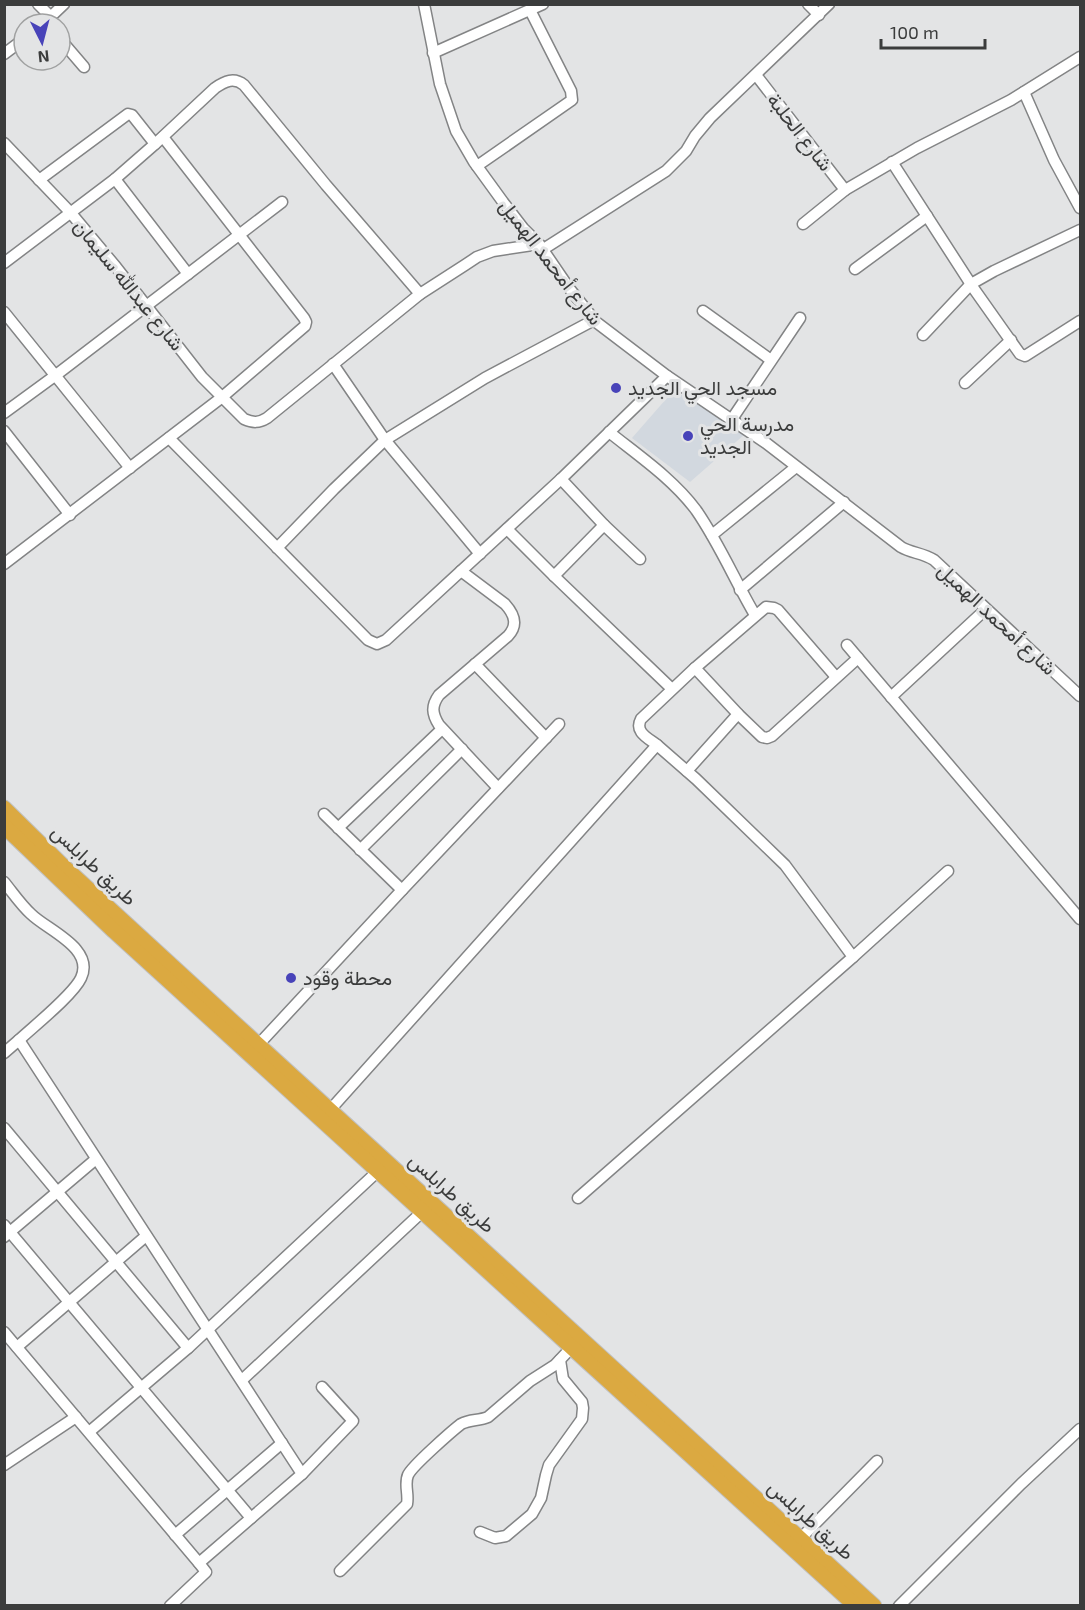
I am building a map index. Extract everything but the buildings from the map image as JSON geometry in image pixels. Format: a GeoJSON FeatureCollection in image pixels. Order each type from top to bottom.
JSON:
{"type":"FeatureCollection","features":[{"type":"Feature","properties":{"kind":"highway","name":"طريق طرابلس"},"geometry":{"type":"LineString","coordinates":[[4,808],[62,865],[874,1605]]}},
{"type":"Feature","properties":{"kind":"highway"},"geometry":{"type":"LineString","coordinates":[[4,826],[97,915],[377,1172],[856,1605]]}},
{"type":"Feature","properties":{"kind":"street","name":"شارع أمحمد الهميل"},"geometry":{"type":"LineString","coordinates":[[424,4],[440,84],[456,131],[477,166],[594,320],[667,376],[766,443],[901,547],[934,560],[1079,691]]}},
{"type":"Feature","properties":{"kind":"street"},"geometry":{"type":"LineString","coordinates":[[433,53],[543,4]]}},
{"type":"Feature","properties":{"kind":"street"},"geometry":{"type":"LineString","coordinates":[[808,4],[819,15]]}},
{"type":"Feature","properties":{"kind":"street"},"geometry":{"type":"LineString","coordinates":[[480,554],[385,440],[333,364],[420,294],[477,258],[493,251],[540,247],[666,171],[686,151],[710,118],[829,4]]}},
{"type":"Feature","properties":{"kind":"street"},"geometry":{"type":"LineString","coordinates":[[477,166],[572,100],[571,92],[530,10]]}},
{"type":"Feature","properties":{"kind":"street"},"geometry":{"type":"LineString","coordinates":[[72,53],[84,67]]}},
{"type":"Feature","properties":{"kind":"street"},"geometry":{"type":"LineString","coordinates":[[803,224],[845,190],[917,148],[993,110],[1080,57]]}},
{"type":"Feature","properties":{"kind":"street","name":"شارع الحلبة"},"geometry":{"type":"LineString","coordinates":[[756,75],[845,190]]}},
{"type":"Feature","properties":{"kind":"street"},"geometry":{"type":"LineString","coordinates":[[4,263],[115,179],[215,88],[223,82],[232,80],[244,85],[420,294]]}},
{"type":"Feature","properties":{"kind":"street"},"geometry":{"type":"LineString","coordinates":[[1023,92],[1054,160],[1080,208]]}},
{"type":"Feature","properties":{"kind":"street"},"geometry":{"type":"LineString","coordinates":[[7,557],[70,515],[221,398],[303,330],[306,324],[304,318],[239,235],[159,141],[132,115],[128,114],[39,180]]}},
{"type":"Feature","properties":{"kind":"street","name":"شارع عبدالله سليمان"},"geometry":{"type":"LineString","coordinates":[[4,143],[70,212],[202,377],[244,419],[255,422],[267,418],[333,364]]}},
{"type":"Feature","properties":{"kind":"street"},"geometry":{"type":"LineString","coordinates":[[892,162],[971,284],[1020,354],[1025,356],[1080,321]]}},
{"type":"Feature","properties":{"kind":"street"},"geometry":{"type":"LineString","coordinates":[[115,179],[188,273]]}},
{"type":"Feature","properties":{"kind":"street"},"geometry":{"type":"LineString","coordinates":[[4,413],[282,202]]}},
{"type":"Feature","properties":{"kind":"street"},"geometry":{"type":"LineString","coordinates":[[855,269],[927,216]]}},
{"type":"Feature","properties":{"kind":"street"},"geometry":{"type":"LineString","coordinates":[[923,335],[971,284],[1080,230]]}},
{"type":"Feature","properties":{"kind":"street"},"geometry":{"type":"LineString","coordinates":[[703,311],[771,360]]}},
{"type":"Feature","properties":{"kind":"street"},"geometry":{"type":"LineString","coordinates":[[4,312],[130,468]]}},
{"type":"Feature","properties":{"kind":"street"},"geometry":{"type":"LineString","coordinates":[[732,419],[800,318]]}},
{"type":"Feature","properties":{"kind":"street"},"geometry":{"type":"LineString","coordinates":[[277,548],[385,440],[485,378],[594,320]]}},
{"type":"Feature","properties":{"kind":"street"},"geometry":{"type":"LineString","coordinates":[[965,383],[1011,340]]}},
{"type":"Feature","properties":{"kind":"street"},"geometry":{"type":"LineString","coordinates":[[169,438],[368,640],[376,644],[386,640],[480,554],[667,376]]}},
{"type":"Feature","properties":{"kind":"street"},"geometry":{"type":"LineString","coordinates":[[4,431],[70,515]]}},
{"type":"Feature","properties":{"kind":"street"},"geometry":{"type":"LineString","coordinates":[[609,432],[673,484],[695,509],[712,535],[755,615]]}},
{"type":"Feature","properties":{"kind":"street"},"geometry":{"type":"LineString","coordinates":[[712,535],[796,467]]}},
{"type":"Feature","properties":{"kind":"street"},"geometry":{"type":"LineString","coordinates":[[561,479],[640,559]]}},
{"type":"Feature","properties":{"kind":"street"},"geometry":{"type":"LineString","coordinates":[[740,590],[844,502]]}},
{"type":"Feature","properties":{"kind":"street"},"geometry":{"type":"LineString","coordinates":[[554,576],[604,525]]}},
{"type":"Feature","properties":{"kind":"street"},"geometry":{"type":"LineString","coordinates":[[507,529],[672,690]]}},
{"type":"Feature","properties":{"kind":"street"},"geometry":{"type":"LineString","coordinates":[[461,571],[505,604],[514,618],[513,630],[438,695],[433,709],[434,717],[442,729],[498,788]]}},
{"type":"Feature","properties":{"kind":"street"},"geometry":{"type":"LineString","coordinates":[[837,677],[778,610],[766,608],[695,668],[639,721],[639,728],[640,732],[687,771],[785,865],[853,957]]}},
{"type":"Feature","properties":{"kind":"street"},"geometry":{"type":"LineString","coordinates":[[891,697],[986,609]]}},
{"type":"Feature","properties":{"kind":"street"},"geometry":{"type":"LineString","coordinates":[[848,645],[1080,919]]}},
{"type":"Feature","properties":{"kind":"street"},"geometry":{"type":"LineString","coordinates":[[695,668],[762,737],[770,738],[858,658]]}},
{"type":"Feature","properties":{"kind":"street"},"geometry":{"type":"LineString","coordinates":[[475,664],[546,738]]}},
{"type":"Feature","properties":{"kind":"street"},"geometry":{"type":"LineString","coordinates":[[687,771],[738,714]]}},
{"type":"Feature","properties":{"kind":"street"},"geometry":{"type":"LineString","coordinates":[[259,1044],[559,724]]}},
{"type":"Feature","properties":{"kind":"street"},"geometry":{"type":"LineString","coordinates":[[338,828],[442,729]]}},
{"type":"Feature","properties":{"kind":"street"},"geometry":{"type":"LineString","coordinates":[[330,1110],[657,745]]}},
{"type":"Feature","properties":{"kind":"street"},"geometry":{"type":"LineString","coordinates":[[360,850],[462,749]]}},
{"type":"Feature","properties":{"kind":"street"},"geometry":{"type":"LineString","coordinates":[[324,814],[402,890]]}},
{"type":"Feature","properties":{"kind":"street"},"geometry":{"type":"LineString","coordinates":[[578,1198],[948,872]]}},
{"type":"Feature","properties":{"kind":"street"},"geometry":{"type":"LineString","coordinates":[[4,882],[34,917],[58,933],[79,954],[83,967],[80,981],[4,1053]]}},
{"type":"Feature","properties":{"kind":"street"},"geometry":{"type":"LineString","coordinates":[[19,1040],[302,1474]]}},
{"type":"Feature","properties":{"kind":"street"},"geometry":{"type":"LineString","coordinates":[[4,1128],[188,1348]]}},
{"type":"Feature","properties":{"kind":"street"},"geometry":{"type":"LineString","coordinates":[[96,1159],[6,1231],[142,1387],[251,1518]]}},
{"type":"Feature","properties":{"kind":"street"},"geometry":{"type":"LineString","coordinates":[[89,1432],[188,1348],[377,1172]]}},
{"type":"Feature","properties":{"kind":"street"},"geometry":{"type":"LineString","coordinates":[[242,1380],[422,1212]]}},
{"type":"Feature","properties":{"kind":"street"},"geometry":{"type":"LineString","coordinates":[[17,1347],[146,1236]]}},
{"type":"Feature","properties":{"kind":"street"},"geometry":{"type":"LineString","coordinates":[[4,1332],[207,1572],[170,1605]]}},
{"type":"Feature","properties":{"kind":"street"},"geometry":{"type":"LineString","coordinates":[[340,1571],[407,1504],[407,1480],[412,1469],[461,1424],[469,1420],[488,1417],[530,1380],[550,1369],[572,1347]]}},
{"type":"Feature","properties":{"kind":"street"},"geometry":{"type":"LineString","coordinates":[[480,1532],[495,1538],[506,1536],[532,1514],[541,1498],[549,1465],[582,1419],[582,1402],[563,1379],[560,1360]]}},
{"type":"Feature","properties":{"kind":"street"},"geometry":{"type":"LineString","coordinates":[[199,1563],[302,1474],[353,1421],[322,1387]]}},
{"type":"Feature","properties":{"kind":"street"},"geometry":{"type":"LineString","coordinates":[[4,1465],[76,1417]]}},
{"type":"Feature","properties":{"kind":"street"},"geometry":{"type":"LineString","coordinates":[[899,1605],[1080,1429]]}},
{"type":"Feature","properties":{"kind":"street"},"geometry":{"type":"LineString","coordinates":[[175,1535],[282,1443]]}},
{"type":"Feature","properties":{"kind":"street"},"geometry":{"type":"LineString","coordinates":[[801,1538],[877,1461]]}},
{"type":"Feature","properties":{"kind":"shaded area","name":"مدرسة الحي الجديد"},"geometry":{"type":"Polygon","coordinates":[[[674,390],[745,434],[690,482],[632,438],[674,390]]]}},
{"type":"Feature","properties":{"kind":"place","name":"مسجد الحي الجديد"},"geometry":{"type":"Point","coordinates":[616,388]}},
{"type":"Feature","properties":{"kind":"place","name":"مدرسة الحي الجديد"},"geometry":{"type":"Point","coordinates":[688,436]}},
{"type":"Feature","properties":{"kind":"place","name":"محطة وقود"},"geometry":{"type":"Point","coordinates":[291,978]}}]}
